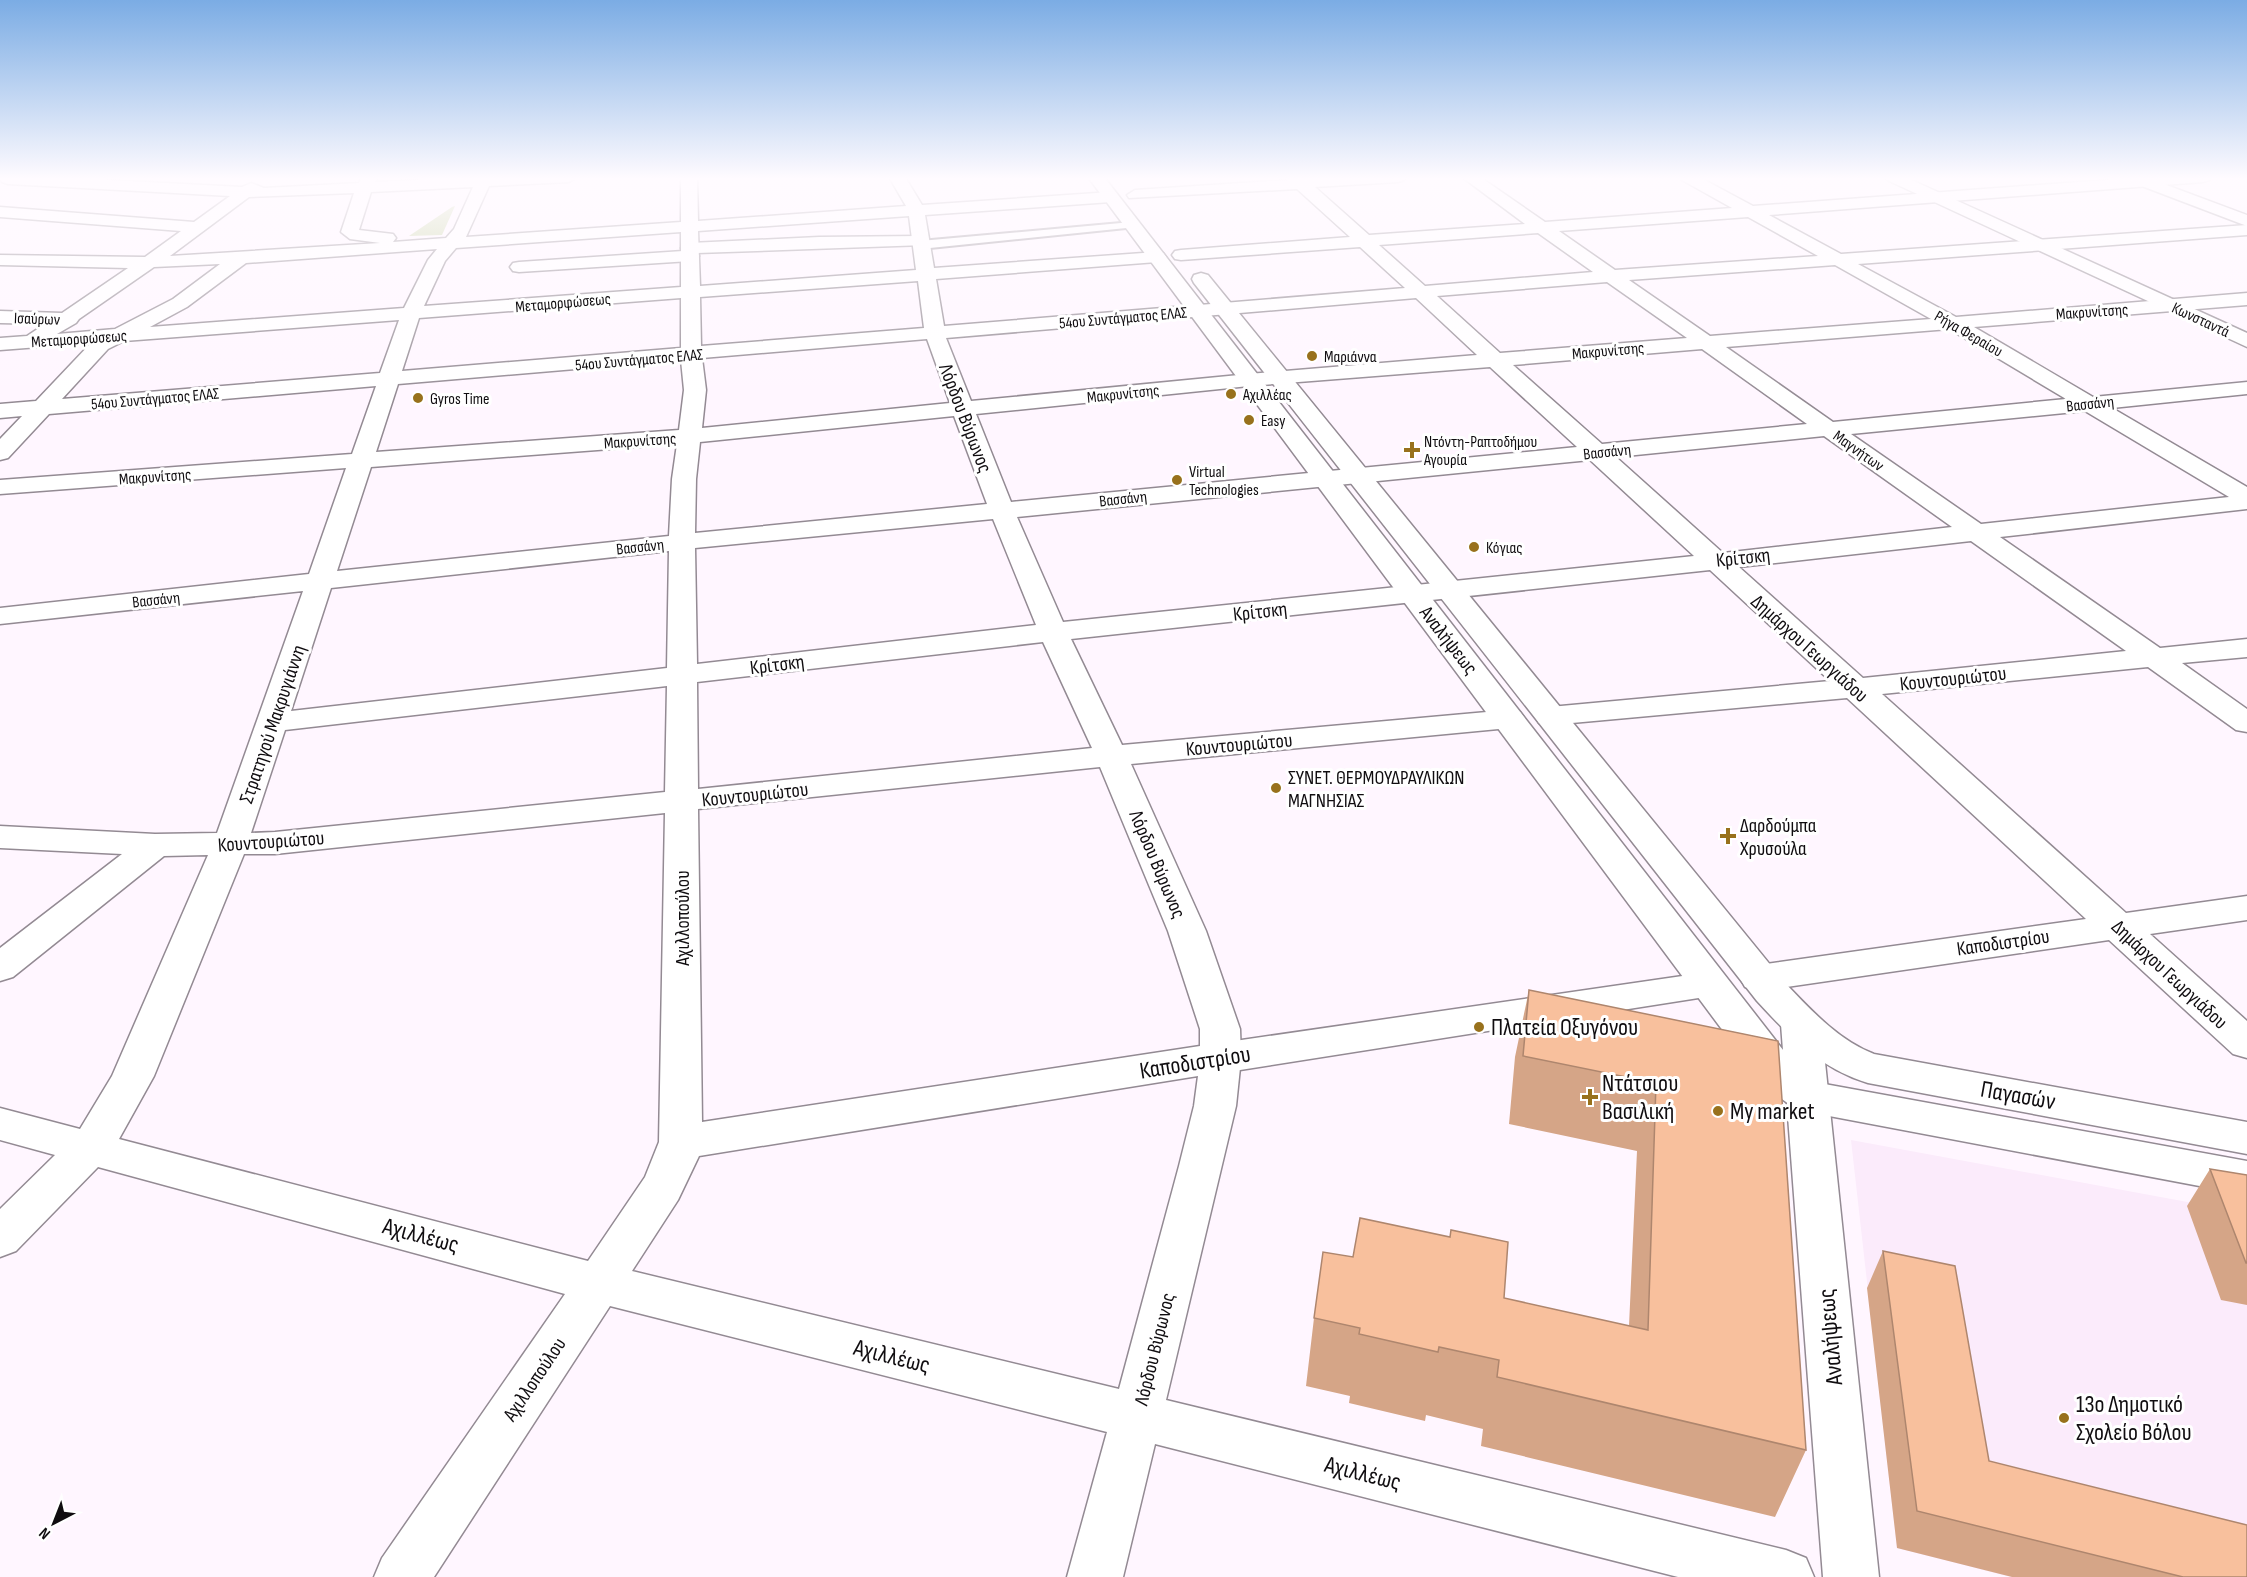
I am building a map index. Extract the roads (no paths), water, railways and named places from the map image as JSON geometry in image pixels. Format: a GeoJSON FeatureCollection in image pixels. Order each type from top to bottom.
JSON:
{"type":"FeatureCollection","features":[{"type":"Feature","properties":{"kind":"street"},"geometry":{"type":"LineString","coordinates":[[31,342],[165,251]]}},
{"type":"Feature","properties":{"kind":"street"},"geometry":{"type":"LineString","coordinates":[[0,260],[150,262],[332,251]]}},
{"type":"Feature","properties":{"kind":"street","name":"Στρατηγού Μακρυγιάννη"},"geometry":{"type":"LineString","coordinates":[[0,1238],[91,1147],[133,1076],[230,845],[411,314],[437,260],[445,251]]}},
{"type":"Feature","properties":{"kind":"street"},"geometry":{"type":"LineString","coordinates":[[519,267],[636,251]]}},
{"type":"Feature","properties":{"kind":"street","name":"Αχιλλοπούλου"},"geometry":{"type":"LineString","coordinates":[[402,1577],[662,1188],[676,1159],[681,1142],[682,542],[684,479],[695,390],[691,354],[690,251]]}},
{"type":"Feature","properties":{"kind":"street","name":"Μεταμορφώσεως"},"geometry":{"type":"LineString","coordinates":[[0,344],[692,292],[881,251]]}},
{"type":"Feature","properties":{"kind":"street","name":"Λόρδου Βύρωνος"},"geometry":{"type":"LineString","coordinates":[[921,251],[934,333],[963,409],[1053,632],[1111,756],[1187,932],[1220,1029],[1221,1058],[1215,1106],[1095,1577]]}},
{"type":"Feature","properties":{"kind":"street","name":"Μεταμορφώσεως"},"geometry":{"type":"LineString","coordinates":[[1073,251],[1169,256],[1239,251]]}},
{"type":"Feature","properties":{"kind":"street","name":"Αναλήψεως"},"geometry":{"type":"LineString","coordinates":[[1163,251],[1169,256]]}},
{"type":"Feature","properties":{"kind":"street","name":"Αναλήψεως"},"geometry":{"type":"LineString","coordinates":[[1165,251],[1210,309],[1279,377],[1759,978],[1801,1024],[1851,1577]]}},
{"type":"Feature","properties":{"kind":"street","name":"Δημάρχου Γεωργιάδου"},"geometry":{"type":"LineString","coordinates":[[1374,251],[2247,1044]]}},
{"type":"Feature","properties":{"kind":"street","name":"Μαγνήτων"},"geometry":{"type":"LineString","coordinates":[[1576,251],[2247,723]]}},
{"type":"Feature","properties":{"kind":"street","name":"Ρήγα Φεραίου"},"geometry":{"type":"LineString","coordinates":[[1822,251],[1951,322],[2247,497]]}},
{"type":"Feature","properties":{"kind":"street","name":"54ου Συντάγματος ΕΛΑΣ"},"geometry":{"type":"LineString","coordinates":[[0,411],[1210,309],[1959,251]]}},
{"type":"Feature","properties":{"kind":"street","name":"Κωνσταντά"},"geometry":{"type":"LineString","coordinates":[[2052,251],[2247,341]]}},
{"type":"Feature","properties":{"kind":"street"},"geometry":{"type":"LineString","coordinates":[[2,451],[101,345],[180,303],[242,257]]}},
{"type":"Feature","properties":{"kind":"street"},"geometry":{"type":"LineString","coordinates":[[0,280],[35,262]]}},
{"type":"Feature","properties":{"kind":"street","name":"Μακρυνίτσης"},"geometry":{"type":"LineString","coordinates":[[0,487],[689,436],[1279,377],[2247,299]]}},
{"type":"Feature","properties":{"kind":"street","name":"Αναλήψεως"},"geometry":{"type":"LineString","coordinates":[[1210,309],[1249,380],[1771,1066],[1789,1084],[1809,1096]]}},
{"type":"Feature","properties":{"kind":"street","name":"Ισαύρων"},"geometry":{"type":"LineString","coordinates":[[0,317],[146,322]]}},
{"type":"Feature","properties":{"kind":"street","name":"Βασσάνη"},"geometry":{"type":"LineString","coordinates":[[0,616],[682,542],[2247,388]]}},
{"type":"Feature","properties":{"kind":"street","name":"Κρίτσκη"},"geometry":{"type":"LineString","coordinates":[[273,722],[1053,632],[1414,595],[2247,502]]}},
{"type":"Feature","properties":{"kind":"street","name":"Κουντουριώτου"},"geometry":{"type":"LineString","coordinates":[[1550,716],[2247,648]]}},
{"type":"Feature","properties":{"kind":"street","name":"Κουντουριώτου"},"geometry":{"type":"LineString","coordinates":[[0,837],[155,845],[274,843],[1111,756],[1509,719]]}},
{"type":"Feature","properties":{"kind":"street"},"geometry":{"type":"LineString","coordinates":[[0,968],[155,845]]}},
{"type":"Feature","properties":{"kind":"street","name":"Καποδιστρίου"},"geometry":{"type":"LineString","coordinates":[[1759,978],[2247,908]]}},
{"type":"Feature","properties":{"kind":"street","name":"Καποδιστρίου"},"geometry":{"type":"LineString","coordinates":[[681,1142],[1710,985]]}},
{"type":"Feature","properties":{"kind":"street","name":"Παγασών"},"geometry":{"type":"LineString","coordinates":[[1801,1024],[1834,1052],[1868,1068],[2247,1138]]}},
{"type":"Feature","properties":{"kind":"street","name":"Παγασών"},"geometry":{"type":"LineString","coordinates":[[1809,1096],[2247,1178]]}},
{"type":"Feature","properties":{"kind":"street","name":"Αχιλλέως"},"geometry":{"type":"LineString","coordinates":[[0,1124],[598,1282],[1786,1577]]}},
{"type":"Feature","properties":{"kind":"place","name":"Μαριάννα"},"geometry":{"type":"Point","coordinates":[1312,356]}},
{"type":"Feature","properties":{"kind":"place","name":"Αχιλλέας"},"geometry":{"type":"Point","coordinates":[1231,394]}},
{"type":"Feature","properties":{"kind":"place","name":"Gyros Time"},"geometry":{"type":"Point","coordinates":[418,398]}},
{"type":"Feature","properties":{"kind":"place","name":"Easy"},"geometry":{"type":"Point","coordinates":[1249,420]}},
{"type":"Feature","properties":{"kind":"place","name":"Ντόντη-Ραπτοδήμου Αγουρία"},"geometry":{"type":"Point","coordinates":[1412,450]}},
{"type":"Feature","properties":{"kind":"place","name":"Virtual Technologies"},"geometry":{"type":"Point","coordinates":[1177,480]}},
{"type":"Feature","properties":{"kind":"place","name":"Κόγιας"},"geometry":{"type":"Point","coordinates":[1474,547]}},
{"type":"Feature","properties":{"kind":"place","name":"ΣΥΝΕΤ. ΘΕΡΜΟΥΔΡΑΥΛΙΚΩΝ ΜΑΓΝΗΣΙΑΣ"},"geometry":{"type":"Point","coordinates":[1276,788]}},
{"type":"Feature","properties":{"kind":"place","name":"Δαρδούμπα Χρυσούλα"},"geometry":{"type":"Point","coordinates":[1728,836]}},
{"type":"Feature","properties":{"kind":"place","name":"Πλατεία Οξυγόνου"},"geometry":{"type":"Point","coordinates":[1479,1027]}},
{"type":"Feature","properties":{"kind":"place","name":"Ντάτσιου Βασιλική"},"geometry":{"type":"Point","coordinates":[1590,1097]}},
{"type":"Feature","properties":{"kind":"place","name":"My market"},"geometry":{"type":"Point","coordinates":[1718,1111]}},
{"type":"Feature","properties":{"kind":"place","name":"13o Δημοτικό Σχολείο Βόλου"},"geometry":{"type":"Point","coordinates":[2064,1418]}}]}
